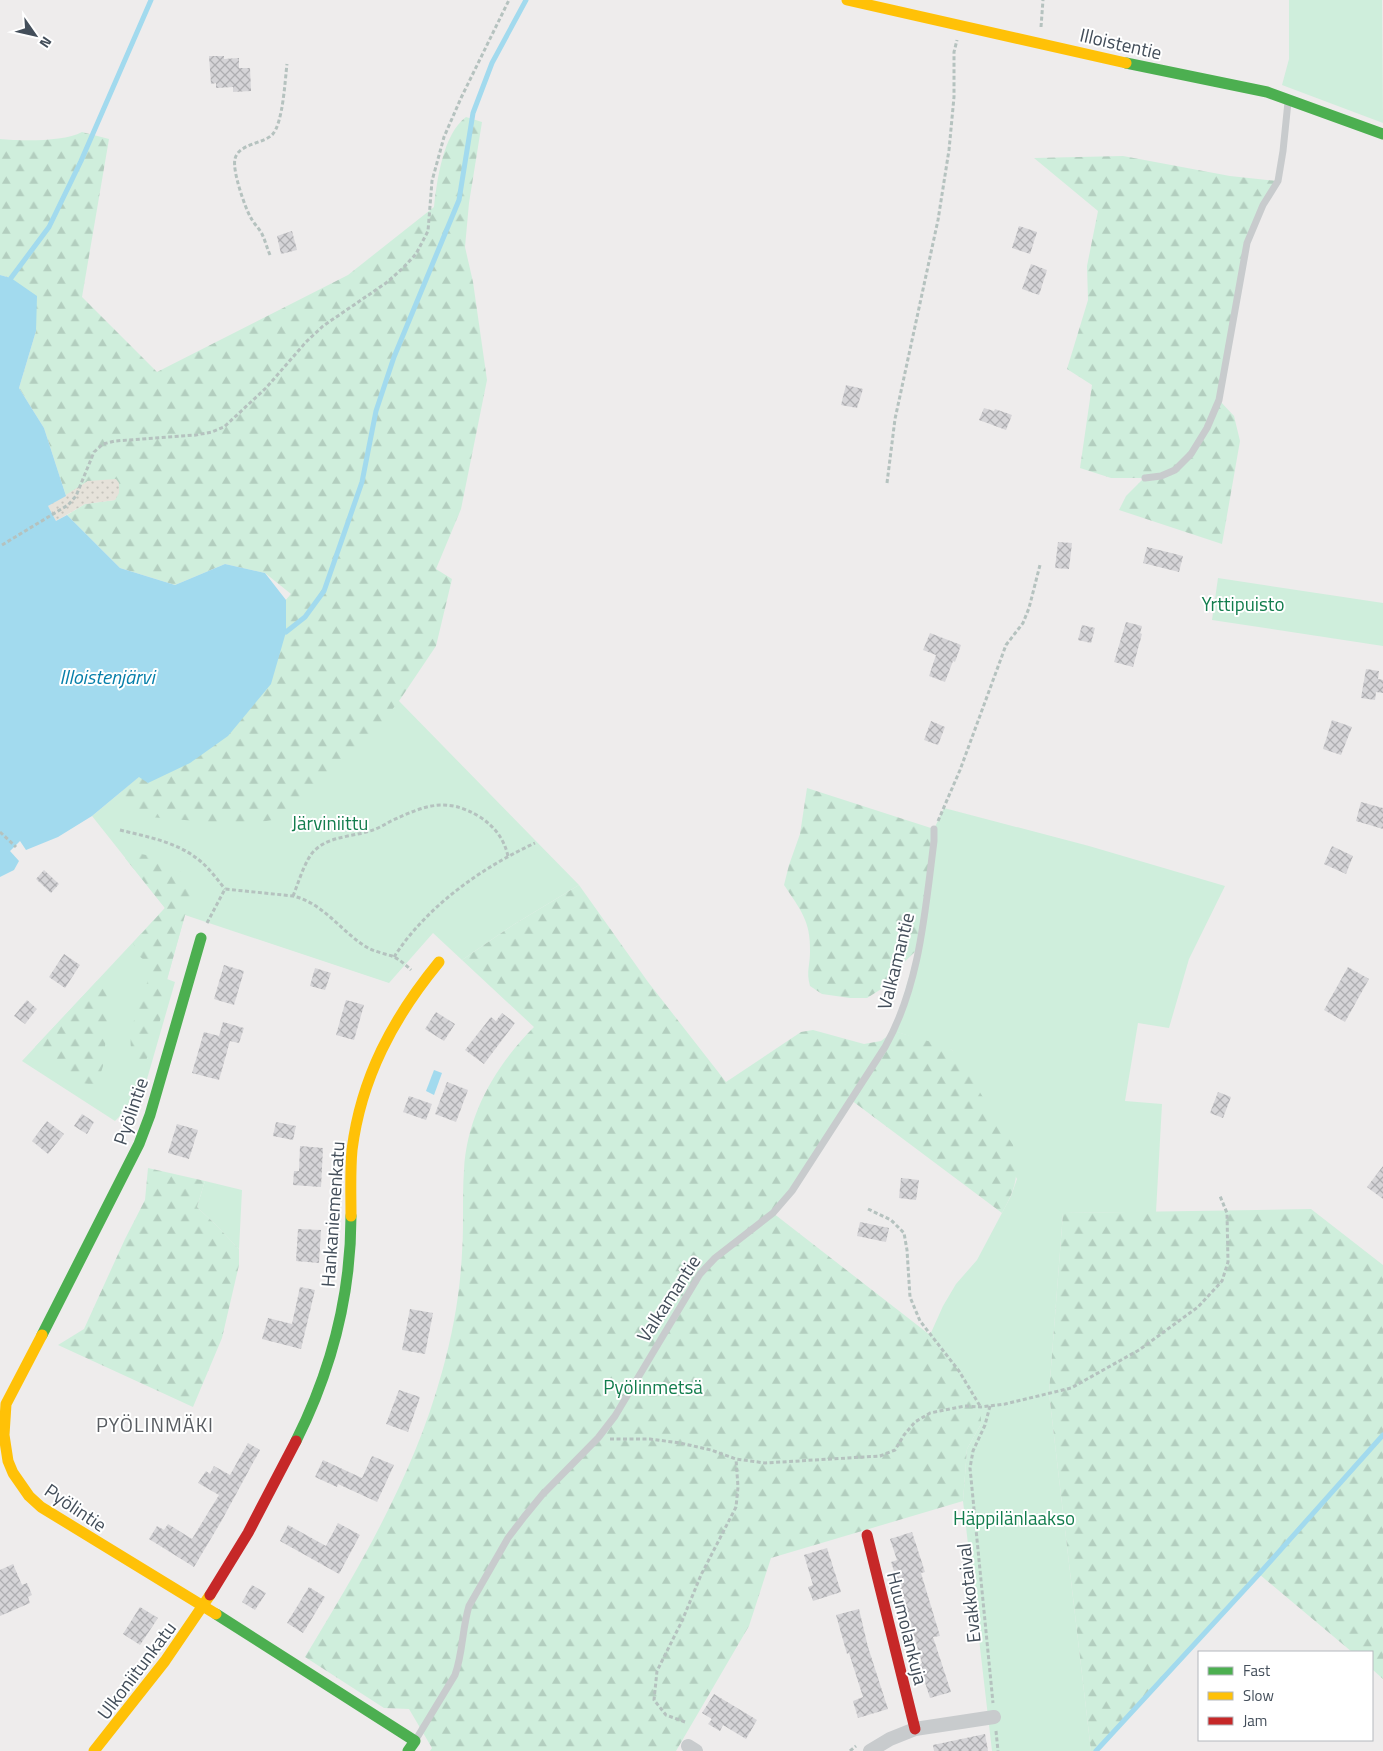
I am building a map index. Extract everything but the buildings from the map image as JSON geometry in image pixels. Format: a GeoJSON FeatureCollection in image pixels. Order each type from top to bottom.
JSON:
{"type":"FeatureCollection","features":[{"type":"Feature","properties":{"kind":"street","name":"Illoistentie"},"geometry":{"type":"LineString","coordinates":[[847,0],[1266,92],[1383,134]]}},
{"type":"Feature","properties":{"kind":"street","name":"Pyölintie"},"geometry":{"type":"LineString","coordinates":[[201,938],[150,1115],[139,1144],[6,1404],[3,1423],[3,1440],[6,1456],[14,1476],[26,1494],[41,1507],[203,1608],[225,1619],[412,1746]]}},
{"type":"Feature","properties":{"kind":"street","name":"Hankaniemenkatu"},"geometry":{"type":"LineString","coordinates":[[203,1608],[282,1472],[315,1401],[339,1320],[347,1281],[350,1245],[352,1150],[367,1081],[391,1030],[408,1001],[439,962]]}},
{"type":"Feature","properties":{"kind":"street","name":"Huumolankuja"},"geometry":{"type":"LineString","coordinates":[[868,1535],[915,1729]]}},
{"type":"Feature","properties":{"kind":"street","name":"Ulkoniitunkatu"},"geometry":{"type":"LineString","coordinates":[[94,1751],[153,1680],[203,1608]]}},
{"type":"Feature","properties":{"kind":"street"},"geometry":{"type":"LineString","coordinates":[[870,1751],[890,1739],[915,1729],[994,1717]]}},
{"type":"Feature","properties":{"kind":"lane"},"geometry":{"type":"LineString","coordinates":[[1145,478],[1161,476],[1175,470],[1191,454],[1207,428],[1219,400],[1247,242],[1263,205],[1278,181],[1288,99]]}},
{"type":"Feature","properties":{"kind":"lane","name":"Valkamantie"},"geometry":{"type":"LineString","coordinates":[[412,1746],[455,1675],[465,1618],[469,1606],[508,1538],[542,1495],[598,1438],[615,1416],[700,1274],[715,1258],[773,1213],[792,1191],[894,1031],[906,1001],[923,927],[934,829]]}},
{"type":"Feature","properties":{"kind":"path"},"geometry":{"type":"LineString","coordinates":[[2,545],[68,505],[76,496],[94,452],[103,444],[114,441],[196,435],[212,432],[224,427],[266,388],[306,342],[323,326],[386,283],[416,254],[428,231],[432,181],[444,137],[509,0]]}},
{"type":"Feature","properties":{"kind":"path"},"geometry":{"type":"LineString","coordinates":[[1039,42],[1043,0]]}},
{"type":"Feature","properties":{"kind":"path"},"geometry":{"type":"LineString","coordinates":[[887,483],[895,419],[940,212],[951,140],[954,97],[954,52],[960,25]]}},
{"type":"Feature","properties":{"kind":"path"},"geometry":{"type":"LineString","coordinates":[[270,255],[261,232],[250,217],[243,200],[235,169],[235,159],[238,153],[246,147],[256,144],[273,134],[282,105],[287,64]]}},
{"type":"Feature","properties":{"kind":"path"},"geometry":{"type":"LineString","coordinates":[[934,829],[960,770],[1006,645],[1023,623],[1029,608],[1040,565]]}},
{"type":"Feature","properties":{"kind":"path"},"geometry":{"type":"LineString","coordinates":[[293,896],[313,852],[329,841],[372,831],[428,806],[443,804],[456,806],[471,812],[496,830],[505,843],[508,856]]}},
{"type":"Feature","properties":{"kind":"path"},"geometry":{"type":"LineString","coordinates":[[120,830],[163,841],[185,850],[201,861],[225,889],[303,898],[318,907],[370,949],[394,957],[407,967]]}},
{"type":"Feature","properties":{"kind":"path"},"geometry":{"type":"LineString","coordinates":[[0,832],[16,847]]}},
{"type":"Feature","properties":{"kind":"path"},"geometry":{"type":"LineString","coordinates":[[394,957],[403,942],[431,911],[508,856],[535,843]]}},
{"type":"Feature","properties":{"kind":"path"},"geometry":{"type":"LineString","coordinates":[[206,926],[225,889]]}},
{"type":"Feature","properties":{"kind":"path"},"geometry":{"type":"LineString","coordinates":[[598,1438],[650,1439],[680,1443],[711,1450],[736,1459],[765,1463],[880,1456],[895,1450],[915,1422],[930,1413],[965,1406],[980,1407],[1005,1404],[1071,1388],[1139,1350],[1198,1306],[1222,1281],[1228,1262],[1227,1213],[1220,1196]]}},
{"type":"Feature","properties":{"kind":"path"},"geometry":{"type":"LineString","coordinates":[[868,1209],[891,1220],[904,1233],[908,1250],[910,1297],[920,1322],[959,1371],[980,1407]]}},
{"type":"Feature","properties":{"kind":"path","name":"Evakkotaival"},"geometry":{"type":"LineString","coordinates":[[990,1406],[985,1425],[973,1451],[970,1468],[998,1751]]}},
{"type":"Feature","properties":{"kind":"path"},"geometry":{"type":"LineString","coordinates":[[684,1722],[666,1715],[654,1700],[657,1671],[682,1621],[701,1575],[736,1508],[738,1487],[736,1459]]}},
{"type":"Feature","properties":{"kind":"green space"},"geometry":{"type":"Polygon","coordinates":[[[1289,0],[1382,0],[1383,123],[1282,85],[1289,59],[1289,0]]]}},
{"type":"Feature","properties":{"kind":"green space"},"geometry":{"type":"Polygon","coordinates":[[[466,117],[482,122],[469,203],[465,247],[473,282],[487,380],[461,509],[436,569],[452,579],[436,646],[399,701],[370,737],[291,817],[242,825],[150,817],[133,812],[127,805],[122,791],[139,777],[286,632],[286,600],[291,594],[265,573],[225,564],[175,585],[120,568],[67,515],[85,504],[115,500],[88,481],[66,496],[44,428],[19,388],[36,331],[11,278],[0,275],[0,139],[54,139],[65,138],[82,132],[109,139],[82,297],[157,372],[348,275],[434,207],[442,158],[452,134],[466,117]]]}},
{"type":"Feature","properties":{"kind":"green space"},"geometry":{"type":"Polygon","coordinates":[[[1123,156],[1230,176],[1278,181],[1247,243],[1219,400],[1234,416],[1240,441],[1222,544],[1119,510],[1126,496],[1144,478],[1111,478],[1080,468],[1092,385],[1067,369],[1088,300],[1087,266],[1098,211],[1034,158],[1123,156]]]}},
{"type":"Feature","properties":{"kind":"green space","name":"Yrttipuisto"},"geometry":{"type":"Polygon","coordinates":[[[1218,578],[1383,603],[1383,646],[1212,620],[1218,578]]]}},
{"type":"Feature","properties":{"kind":"green space","name":"Järviniittu"},"geometry":{"type":"Polygon","coordinates":[[[291,594],[579,885],[513,925],[462,960],[433,933],[389,983],[185,915],[167,979],[175,982],[143,1093],[115,1121],[22,1061],[165,908],[92,816],[139,777],[286,632],[286,600],[291,594]]]}},
{"type":"Feature","properties":{"kind":"green space"},"geometry":{"type":"Polygon","coordinates":[[[807,788],[934,829],[918,949],[900,966],[886,986],[867,998],[850,998],[822,994],[810,986],[808,976],[809,932],[803,916],[784,885],[800,834],[807,788]]]}},
{"type":"Feature","properties":{"kind":"green space","name":"Häppilänlaakso"},"geometry":{"type":"Polygon","coordinates":[[[944,808],[1089,846],[1225,886],[1189,959],[1169,1028],[1138,1023],[1125,1101],[1162,1104],[1156,1212],[1063,1213],[1049,1393],[1091,1751],[992,1751],[963,1501],[967,1449],[981,1424],[981,1407],[959,1371],[930,1335],[943,1306],[956,1284],[977,1260],[1011,1196],[1017,1179],[952,1050],[894,1031],[923,927],[934,829],[944,808]]]}},
{"type":"Feature","properties":{"kind":"green space"},"geometry":{"type":"Polygon","coordinates":[[[141,854],[159,858],[171,864],[194,886],[192,903],[185,915],[167,980],[164,1007],[152,1048],[146,1060],[139,1064],[133,1056],[131,1036],[136,1013],[148,981],[149,964],[139,956],[133,943],[165,908],[125,858],[141,854]]]}},
{"type":"Feature","properties":{"kind":"green space","name":"Pyölinmetsä"},"geometry":{"type":"Polygon","coordinates":[[[579,885],[648,982],[726,1082],[801,1032],[813,1030],[864,1044],[881,1041],[894,1031],[945,1046],[952,1050],[959,1059],[1013,1145],[1016,1164],[1015,1180],[1011,1196],[1002,1213],[851,1100],[773,1213],[930,1335],[959,1371],[981,1407],[981,1424],[967,1449],[963,1501],[771,1558],[749,1626],[676,1751],[430,1751],[432,1748],[409,1709],[384,1708],[305,1657],[346,1589],[384,1519],[417,1447],[442,1372],[453,1328],[463,1243],[464,1170],[466,1149],[471,1129],[477,1110],[496,1074],[507,1058],[534,1027],[462,960],[513,925],[579,885]]]}},
{"type":"Feature","properties":{"kind":"green space"},"geometry":{"type":"Polygon","coordinates":[[[97,981],[106,989],[109,1008],[103,1066],[97,1085],[80,1083],[35,1047],[97,981]]]}},
{"type":"Feature","properties":{"kind":"green space"},"geometry":{"type":"Polygon","coordinates":[[[148,1168],[205,1181],[197,1207],[239,1249],[239,1265],[222,1338],[193,1407],[58,1345],[84,1329],[145,1200],[148,1168]]]}},
{"type":"Feature","properties":{"kind":"green space"},"geometry":{"type":"Polygon","coordinates":[[[205,1181],[242,1190],[239,1249],[197,1207],[205,1181]]]}},
{"type":"Feature","properties":{"kind":"green space"},"geometry":{"type":"Polygon","coordinates":[[[1311,1209],[1383,1265],[1383,1679],[1373,1670],[1373,1651],[1351,1651],[1259,1574],[1096,1751],[1091,1751],[1049,1393],[1063,1213],[1311,1209]]]}},
{"type":"Feature","properties":{"kind":"sand"},"geometry":{"type":"Polygon","coordinates":[[[116,479],[119,483],[119,493],[115,500],[85,504],[56,521],[48,506],[88,481],[116,479]]]}},
{"type":"Feature","properties":{"kind":"water","name":"Illoistenjärvi"},"geometry":{"type":"Polygon","coordinates":[[[0,275],[11,278],[37,296],[36,331],[19,388],[44,428],[66,496],[48,506],[56,521],[67,515],[120,568],[175,585],[225,564],[265,573],[286,600],[286,632],[271,684],[228,736],[190,763],[148,783],[139,777],[92,816],[58,837],[26,850],[20,841],[10,851],[19,861],[14,870],[0,877],[0,275]]]}},
{"type":"Feature","properties":{"kind":"water"},"geometry":{"type":"Polygon","coordinates":[[[434,1070],[442,1073],[434,1095],[426,1091],[434,1070]]]}},
{"type":"Feature","properties":{"kind":"waterway"},"geometry":{"type":"LineString","coordinates":[[11,278],[49,227],[81,161],[151,0]]}},
{"type":"Feature","properties":{"kind":"waterway"},"geometry":{"type":"LineString","coordinates":[[286,632],[305,617],[324,591],[362,482],[376,411],[394,357],[459,200],[473,113],[492,63],[526,0]]}},
{"type":"Feature","properties":{"kind":"waterway"},"geometry":{"type":"LineString","coordinates":[[1096,1751],[1259,1574],[1383,1435]]}},
{"type":"Feature","properties":{"kind":"traffic: fast"},"geometry":{"type":"LineString","coordinates":[[1126,63],[1267,92],[1383,134]]}},
{"type":"Feature","properties":{"kind":"traffic: fast"},"geometry":{"type":"LineString","coordinates":[[42,1335],[139,1144],[150,1115],[201,938]]}},
{"type":"Feature","properties":{"kind":"traffic: fast"},"geometry":{"type":"LineString","coordinates":[[296,1441],[319,1387],[337,1332],[347,1274],[351,1216]]}},
{"type":"Feature","properties":{"kind":"traffic: fast"},"geometry":{"type":"LineString","coordinates":[[216,1614],[415,1741],[408,1751]]}},
{"type":"Feature","properties":{"kind":"traffic: slow"},"geometry":{"type":"LineString","coordinates":[[847,0],[1126,63]]}},
{"type":"Feature","properties":{"kind":"traffic: slow"},"geometry":{"type":"LineString","coordinates":[[351,1216],[352,1150],[356,1124],[371,1074],[407,1005],[439,962]]}},
{"type":"Feature","properties":{"kind":"traffic: slow"},"geometry":{"type":"LineString","coordinates":[[42,1335],[6,1404],[4,1435],[8,1461],[13,1473],[29,1496],[41,1507],[216,1614]]}},
{"type":"Feature","properties":{"kind":"traffic: slow"},"geometry":{"type":"LineString","coordinates":[[94,1751],[165,1661],[210,1595]]}},
{"type":"Feature","properties":{"kind":"traffic: jam"},"geometry":{"type":"LineString","coordinates":[[210,1595],[248,1533],[296,1441]]}},
{"type":"Feature","properties":{"kind":"traffic: jam"},"geometry":{"type":"LineString","coordinates":[[867,1535],[915,1729]]}},
{"type":"Feature","properties":{"kind":"district","name":"PYÖLINMÄKI"},"geometry":{"type":"Point","coordinates":[155,1424]}}]}
